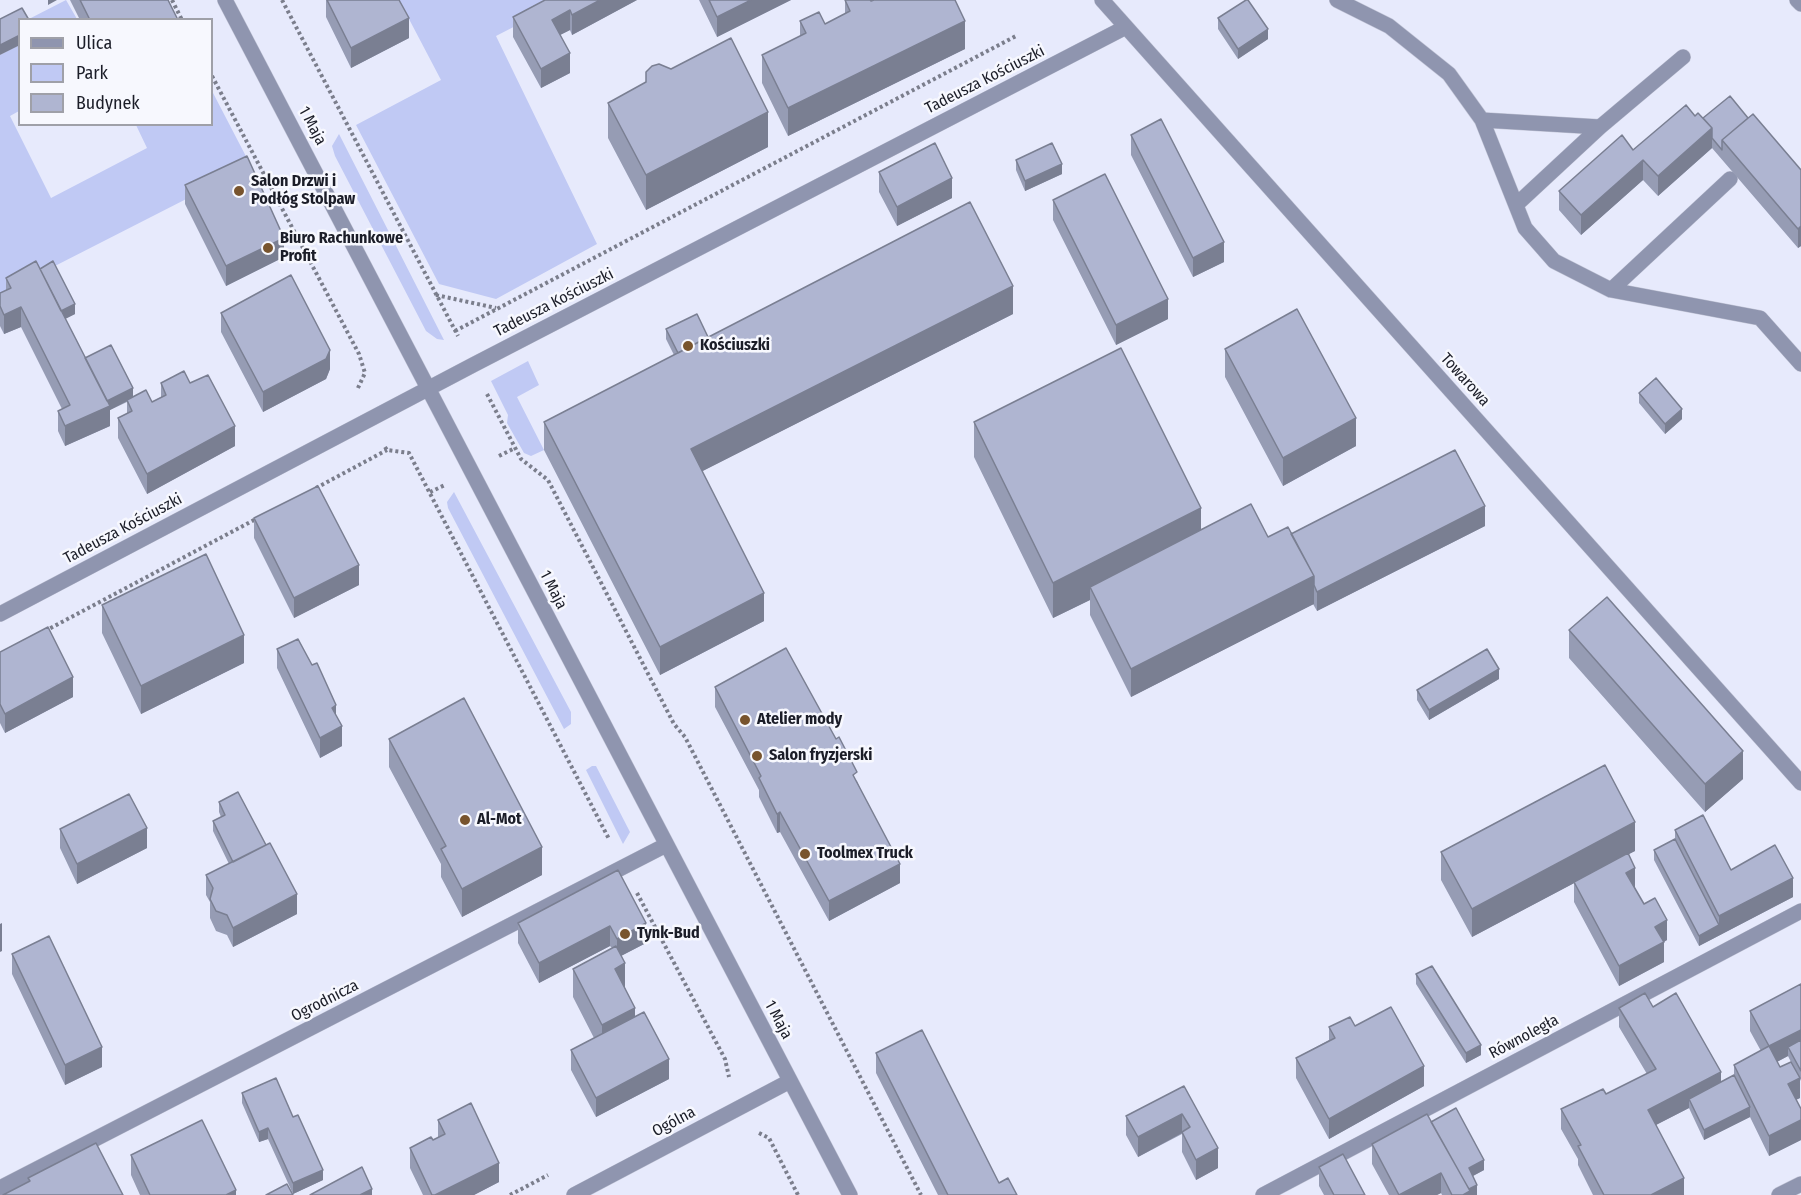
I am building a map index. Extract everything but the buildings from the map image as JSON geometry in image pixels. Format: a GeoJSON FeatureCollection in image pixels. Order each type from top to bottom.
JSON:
{"type":"FeatureCollection","features":[{"type":"Feature","properties":{"kind":"street","name":"1 Maja"},"geometry":{"type":"LineString","coordinates":[[225,0],[850,1195]]}},
{"type":"Feature","properties":{"kind":"street","name":"Towarowa"},"geometry":{"type":"LineString","coordinates":[[1102,0],[1801,783]]}},
{"type":"Feature","properties":{"kind":"street"},"geometry":{"type":"LineString","coordinates":[[1337,0],[1389,26],[1449,74],[1482,120],[1525,228],[1554,261],[1611,290],[1760,318],[1801,364]]}},
{"type":"Feature","properties":{"kind":"street"},"geometry":{"type":"LineString","coordinates":[[1797,0],[1801,4]]}},
{"type":"Feature","properties":{"kind":"street","name":"Tadeusza Kościuszki"},"geometry":{"type":"LineString","coordinates":[[0,614],[473,365],[1126,27]]}},
{"type":"Feature","properties":{"kind":"street"},"geometry":{"type":"LineString","coordinates":[[1516,204],[1600,127],[1683,57]]}},
{"type":"Feature","properties":{"kind":"street"},"geometry":{"type":"LineString","coordinates":[[1482,120],[1600,127]]}},
{"type":"Feature","properties":{"kind":"street"},"geometry":{"type":"LineString","coordinates":[[1611,290],[1730,179]]}},
{"type":"Feature","properties":{"kind":"street","name":"Ogrodnicza"},"geometry":{"type":"LineString","coordinates":[[0,1188],[666,845]]}},
{"type":"Feature","properties":{"kind":"street","name":"Równoległa"},"geometry":{"type":"LineString","coordinates":[[1263,1195],[1801,911]]}},
{"type":"Feature","properties":{"kind":"street","name":"Ogólna"},"geometry":{"type":"LineString","coordinates":[[574,1195],[790,1082]]}},
{"type":"Feature","properties":{"kind":"street"},"geometry":{"type":"LineString","coordinates":[[1779,1195],[1801,1184]]}},
{"type":"Feature","properties":{"kind":"path"},"geometry":{"type":"LineString","coordinates":[[172,0],[181,18]]}},
{"type":"Feature","properties":{"kind":"path"},"geometry":{"type":"LineString","coordinates":[[282,0],[521,459],[548,480],[674,724],[685,737],[921,1195]]}},
{"type":"Feature","properties":{"kind":"path"},"geometry":{"type":"LineString","coordinates":[[455,331],[1016,36]]}},
{"type":"Feature","properties":{"kind":"path"},"geometry":{"type":"LineString","coordinates":[[213,78],[359,354],[365,373],[356,390],[387,450]]}},
{"type":"Feature","properties":{"kind":"path"},"geometry":{"type":"LineString","coordinates":[[436,294],[497,308]]}},
{"type":"Feature","properties":{"kind":"path"},"geometry":{"type":"LineString","coordinates":[[314,489],[387,450],[409,453],[725,1059],[730,1081],[757,1131],[769,1138],[798,1195]]}},
{"type":"Feature","properties":{"kind":"path"},"geometry":{"type":"LineString","coordinates":[[42,633],[261,517]]}},
{"type":"Feature","properties":{"kind":"green space"},"geometry":{"type":"Polygon","coordinates":[[[66,0],[76,18],[31,18],[66,0]]]}},
{"type":"Feature","properties":{"kind":"green space"},"geometry":{"type":"Polygon","coordinates":[[[399,0],[566,0],[496,36],[597,244],[496,299],[439,284],[356,125],[441,80],[399,0]]]}},
{"type":"Feature","properties":{"kind":"green space"},"geometry":{"type":"Polygon","coordinates":[[[18,46],[18,112],[10,116],[51,198],[147,148],[136,126],[213,126],[213,93],[251,166],[0,294],[0,55],[18,46]]]}},
{"type":"Feature","properties":{"kind":"green space"},"geometry":{"type":"Polygon","coordinates":[[[339,134],[444,340],[437,339],[426,331],[335,156],[332,146],[339,134]]]}},
{"type":"Feature","properties":{"kind":"green space"},"geometry":{"type":"Polygon","coordinates":[[[528,361],[539,385],[517,397],[544,450],[531,456],[524,453],[507,423],[508,415],[491,381],[528,361]]]}},
{"type":"Feature","properties":{"kind":"green space"},"geometry":{"type":"Polygon","coordinates":[[[454,492],[571,712],[571,724],[564,729],[448,508],[447,502],[454,492]]]}},
{"type":"Feature","properties":{"kind":"green space"},"geometry":{"type":"Polygon","coordinates":[[[596,766],[630,832],[623,844],[586,770],[596,766]]]}},
{"type":"Feature","properties":{"kind":"place","name":"Salon Drzwi i Podłóg Stolpaw"},"geometry":{"type":"Point","coordinates":[239,191]}},
{"type":"Feature","properties":{"kind":"place","name":"Biuro Rachunkowe Profit"},"geometry":{"type":"Point","coordinates":[268,248]}},
{"type":"Feature","properties":{"kind":"place","name":"Kościuszki"},"geometry":{"type":"Point","coordinates":[688,346]}},
{"type":"Feature","properties":{"kind":"place","name":"Atelier mody"},"geometry":{"type":"Point","coordinates":[745,720]}},
{"type":"Feature","properties":{"kind":"place","name":"Salon fryzjerski"},"geometry":{"type":"Point","coordinates":[757,756]}},
{"type":"Feature","properties":{"kind":"place","name":"Al-Mot"},"geometry":{"type":"Point","coordinates":[465,820]}},
{"type":"Feature","properties":{"kind":"place","name":"Toolmex Truck"},"geometry":{"type":"Point","coordinates":[805,854]}},
{"type":"Feature","properties":{"kind":"place","name":"Tynk-Bud"},"geometry":{"type":"Point","coordinates":[625,934]}}]}
